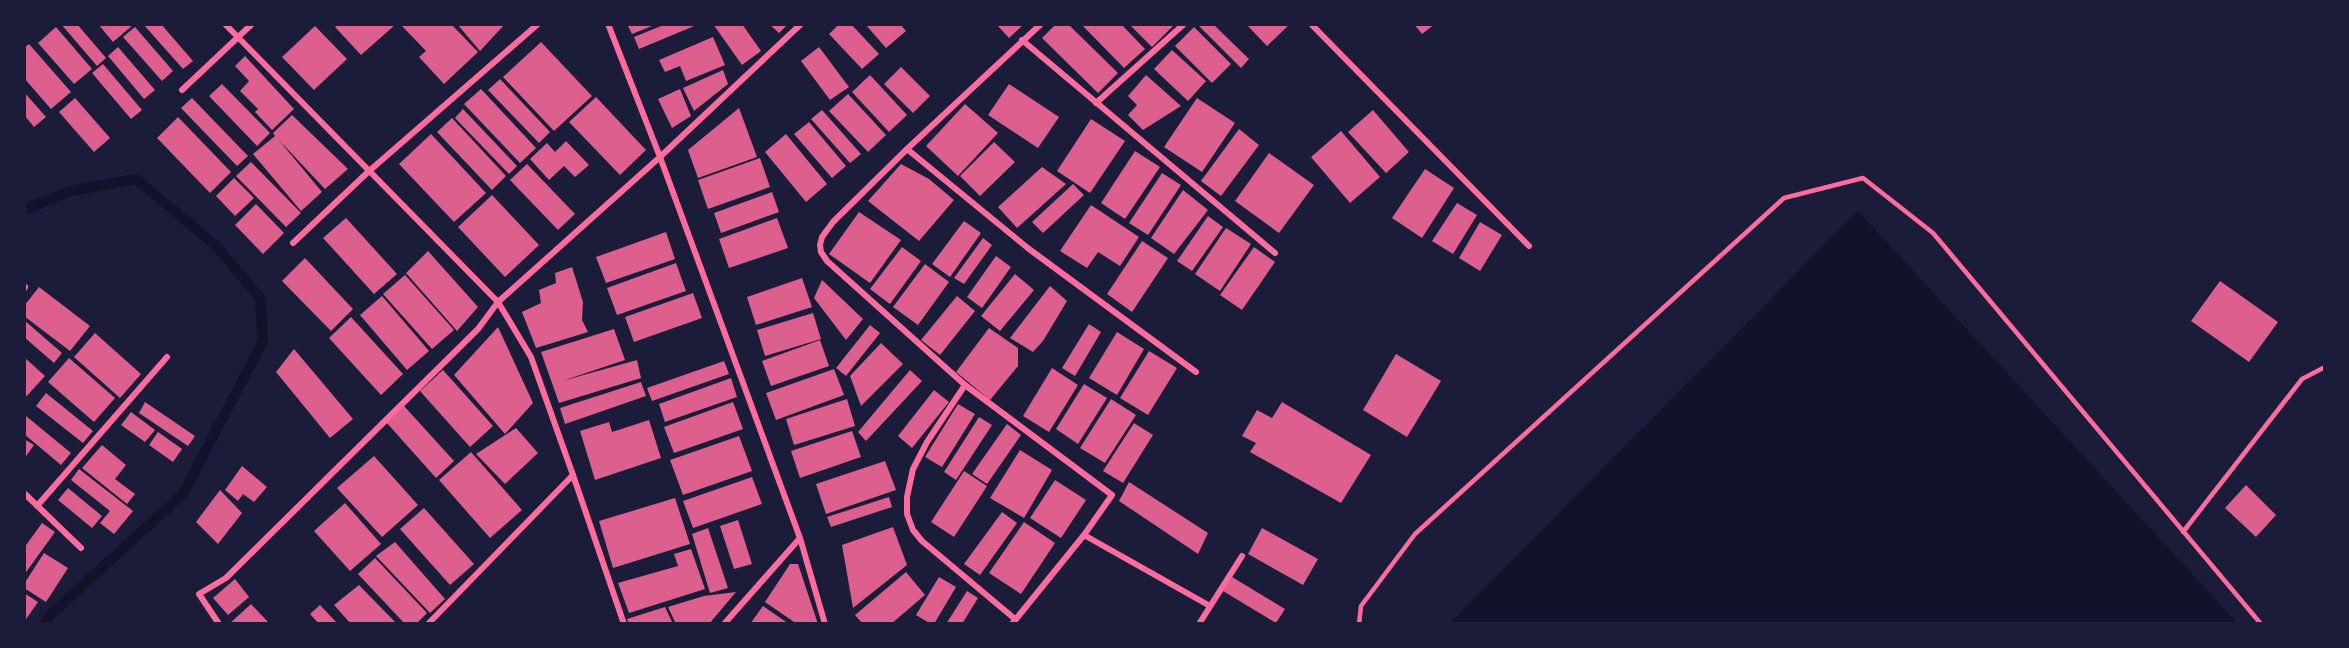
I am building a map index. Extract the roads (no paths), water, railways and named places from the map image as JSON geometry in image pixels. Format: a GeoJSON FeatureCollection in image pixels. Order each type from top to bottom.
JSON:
{"type":"FeatureCollection","features":[{"type":"Feature","properties":{"kind":"street"},"geometry":{"type":"LineString","coordinates":[[225,24],[498,302],[531,357],[624,624]]}},
{"type":"Feature","properties":{"kind":"street"},"geometry":{"type":"LineString","coordinates":[[182,90],[252,24]]}},
{"type":"Feature","properties":{"kind":"street"},"geometry":{"type":"LineString","coordinates":[[293,243],[368,172],[538,24]]}},
{"type":"Feature","properties":{"kind":"street"},"geometry":{"type":"LineString","coordinates":[[608,24],[660,157],[801,538],[825,624]]}},
{"type":"Feature","properties":{"kind":"street"},"geometry":{"type":"LineString","coordinates":[[219,624],[200,594],[226,578],[478,329],[498,302],[660,157],[801,24]]}},
{"type":"Feature","properties":{"kind":"street"},"geometry":{"type":"LineString","coordinates":[[965,385],[927,442],[914,469],[907,497],[907,514],[913,530],[922,541],[1013,621],[1084,535],[1112,495],[965,385],[827,261],[821,252],[820,244],[822,237],[833,222],[907,149],[1041,24]]}},
{"type":"Feature","properties":{"kind":"street"},"geometry":{"type":"LineString","coordinates":[[1096,103],[1184,24]]}},
{"type":"Feature","properties":{"kind":"street"},"geometry":{"type":"LineString","coordinates":[[1311,24],[1530,246]]}},
{"type":"Feature","properties":{"kind":"street"},"geometry":{"type":"LineString","coordinates":[[1022,40],[1275,253]]}},
{"type":"Feature","properties":{"kind":"street"},"geometry":{"type":"LineString","coordinates":[[907,149],[1029,249],[1197,372]]}},
{"type":"Feature","properties":{"kind":"street"},"geometry":{"type":"LineString","coordinates":[[37,506],[167,357]]}},
{"type":"Feature","properties":{"kind":"street"},"geometry":{"type":"LineString","coordinates":[[428,624],[573,475]]}},
{"type":"Feature","properties":{"kind":"street"},"geometry":{"type":"LineString","coordinates":[[24,494],[81,548]]}},
{"type":"Feature","properties":{"kind":"street"},"geometry":{"type":"LineString","coordinates":[[1084,535],[1210,606]]}},
{"type":"Feature","properties":{"kind":"street"},"geometry":{"type":"LineString","coordinates":[[724,624],[801,538]]}},
{"type":"Feature","properties":{"kind":"street"},"geometry":{"type":"LineString","coordinates":[[1199,624],[1242,556]]}},
{"type":"Feature","properties":{"kind":"lane"},"geometry":{"type":"LineString","coordinates":[[1359,624],[1362,606],[1414,534],[1784,198],[1863,178],[1932,233],[2261,624]]}},
{"type":"Feature","properties":{"kind":"lane"},"geometry":{"type":"LineString","coordinates":[[2183,532],[2302,379],[2325,367]]}},
{"type":"Feature","properties":{"kind":"waterway"},"geometry":{"type":"LineString","coordinates":[[24,210],[71,191],[136,179],[215,245],[260,298],[263,341],[183,494],[50,615],[44,624]]}}]}
